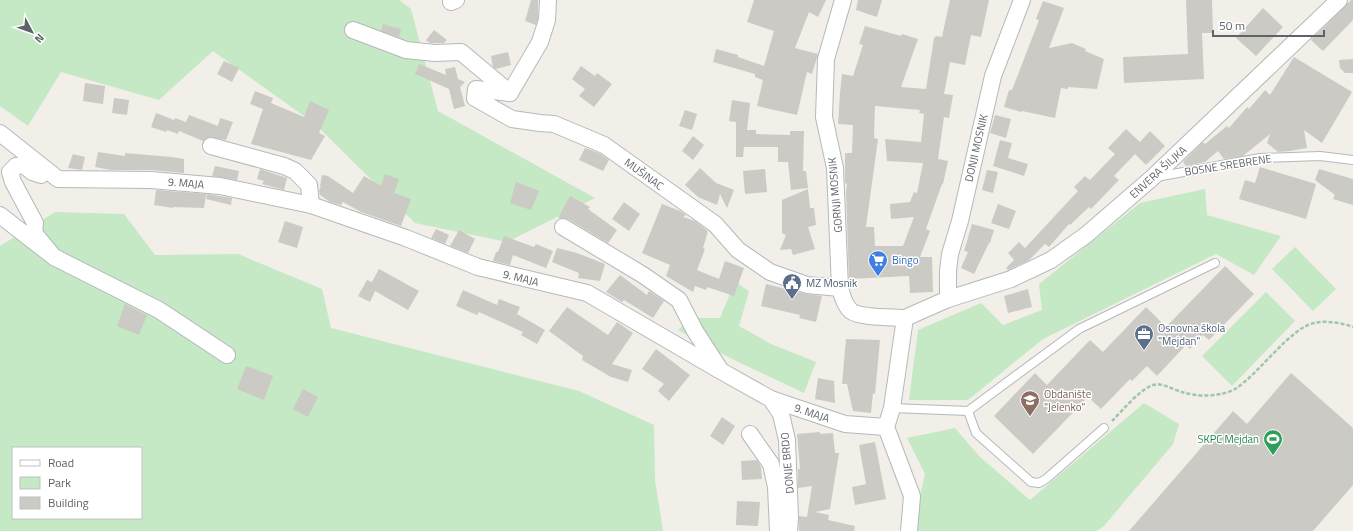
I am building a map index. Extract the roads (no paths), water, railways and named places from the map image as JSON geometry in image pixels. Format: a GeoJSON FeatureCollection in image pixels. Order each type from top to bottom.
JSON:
{"type":"FeatureCollection","features":[{"type":"Feature","properties":{"kind":"street"},"geometry":{"type":"LineString","coordinates":[[353,30],[406,50],[435,53],[460,52],[510,93],[540,42],[548,20],[548,0]]}},
{"type":"Feature","properties":{"kind":"street","name":"GORNJI MOSNIK"},"geometry":{"type":"LineString","coordinates":[[843,0],[826,59],[824,117],[835,168],[840,288],[845,302],[851,311],[862,315],[905,318]]}},
{"type":"Feature","properties":{"kind":"street","name":"DONJI MOSNIK"},"geometry":{"type":"LineString","coordinates":[[948,299],[948,271],[950,254],[960,221],[992,76],[1022,0]]}},
{"type":"Feature","properties":{"kind":"street","name":"ENVERA ŠILJKA"},"geometry":{"type":"LineString","coordinates":[[905,318],[948,299],[1011,279],[1051,260],[1086,235],[1152,178],[1339,0]]}},
{"type":"Feature","properties":{"kind":"street","name":"MUŠINAC"},"geometry":{"type":"LineString","coordinates":[[510,93],[476,89],[475,98],[512,119],[554,124],[604,145],[715,224],[738,250],[770,272],[807,284],[840,288]]}},
{"type":"Feature","properties":{"kind":"street"},"geometry":{"type":"LineString","coordinates":[[0,133],[58,179]]}},
{"type":"Feature","properties":{"kind":"street"},"geometry":{"type":"LineString","coordinates":[[211,146],[284,166],[295,171],[309,185],[311,205]]}},
{"type":"Feature","properties":{"kind":"street","name":"9. MAJA"},"geometry":{"type":"LineString","coordinates":[[54,258],[34,233],[35,223],[13,182],[10,172],[16,166],[24,165],[32,172],[58,179],[151,180],[220,186],[311,205],[406,238],[478,267],[587,293],[721,371],[771,398],[845,424],[886,427]]}},
{"type":"Feature","properties":{"kind":"street","name":"9. MAJA"},"geometry":{"type":"LineString","coordinates":[[0,215],[54,258],[159,310],[227,355]]}},
{"type":"Feature","properties":{"kind":"street","name":"9. MAJA"},"geometry":{"type":"LineString","coordinates":[[563,227],[643,275],[679,300],[695,331],[721,371]]}},
{"type":"Feature","properties":{"kind":"street"},"geometry":{"type":"LineString","coordinates":[[905,318],[892,408],[886,427],[912,496],[909,531]]}},
{"type":"Feature","properties":{"kind":"street","name":"DONJE BRDO"},"geometry":{"type":"LineString","coordinates":[[771,398],[781,414],[787,440],[790,531]]}},
{"type":"Feature","properties":{"kind":"street","name":"DONJE BRDO"},"geometry":{"type":"LineString","coordinates":[[750,434],[771,464],[776,487],[778,531]]}},
{"type":"Feature","properties":{"kind":"lane","name":"BOSNE SREBRENE"},"geometry":{"type":"LineString","coordinates":[[1152,178],[1260,158],[1320,156],[1353,160]]}},
{"type":"Feature","properties":{"kind":"lane"},"geometry":{"type":"LineString","coordinates":[[892,408],[968,411],[1079,329],[1215,263]]}},
{"type":"Feature","properties":{"kind":"lane"},"geometry":{"type":"LineString","coordinates":[[968,411],[976,433],[1031,482],[1039,484],[1104,428]]}},
{"type":"Feature","properties":{"kind":"place","name":"Bingo"},"geometry":{"type":"Point","coordinates":[878,277]}},
{"type":"Feature","properties":{"kind":"place","name":"MZ Mosnik"},"geometry":{"type":"Point","coordinates":[792,300]}},
{"type":"Feature","properties":{"kind":"place","name":"Osnovna škola \"Mejdan\""},"geometry":{"type":"Point","coordinates":[1144,351]}},
{"type":"Feature","properties":{"kind":"place","name":"Obdanište \"Jelenko\""},"geometry":{"type":"Point","coordinates":[1030,417]}},
{"type":"Feature","properties":{"kind":"place","name":"SKPC Mejdan"},"geometry":{"type":"Point","coordinates":[1273,456]}}]}
